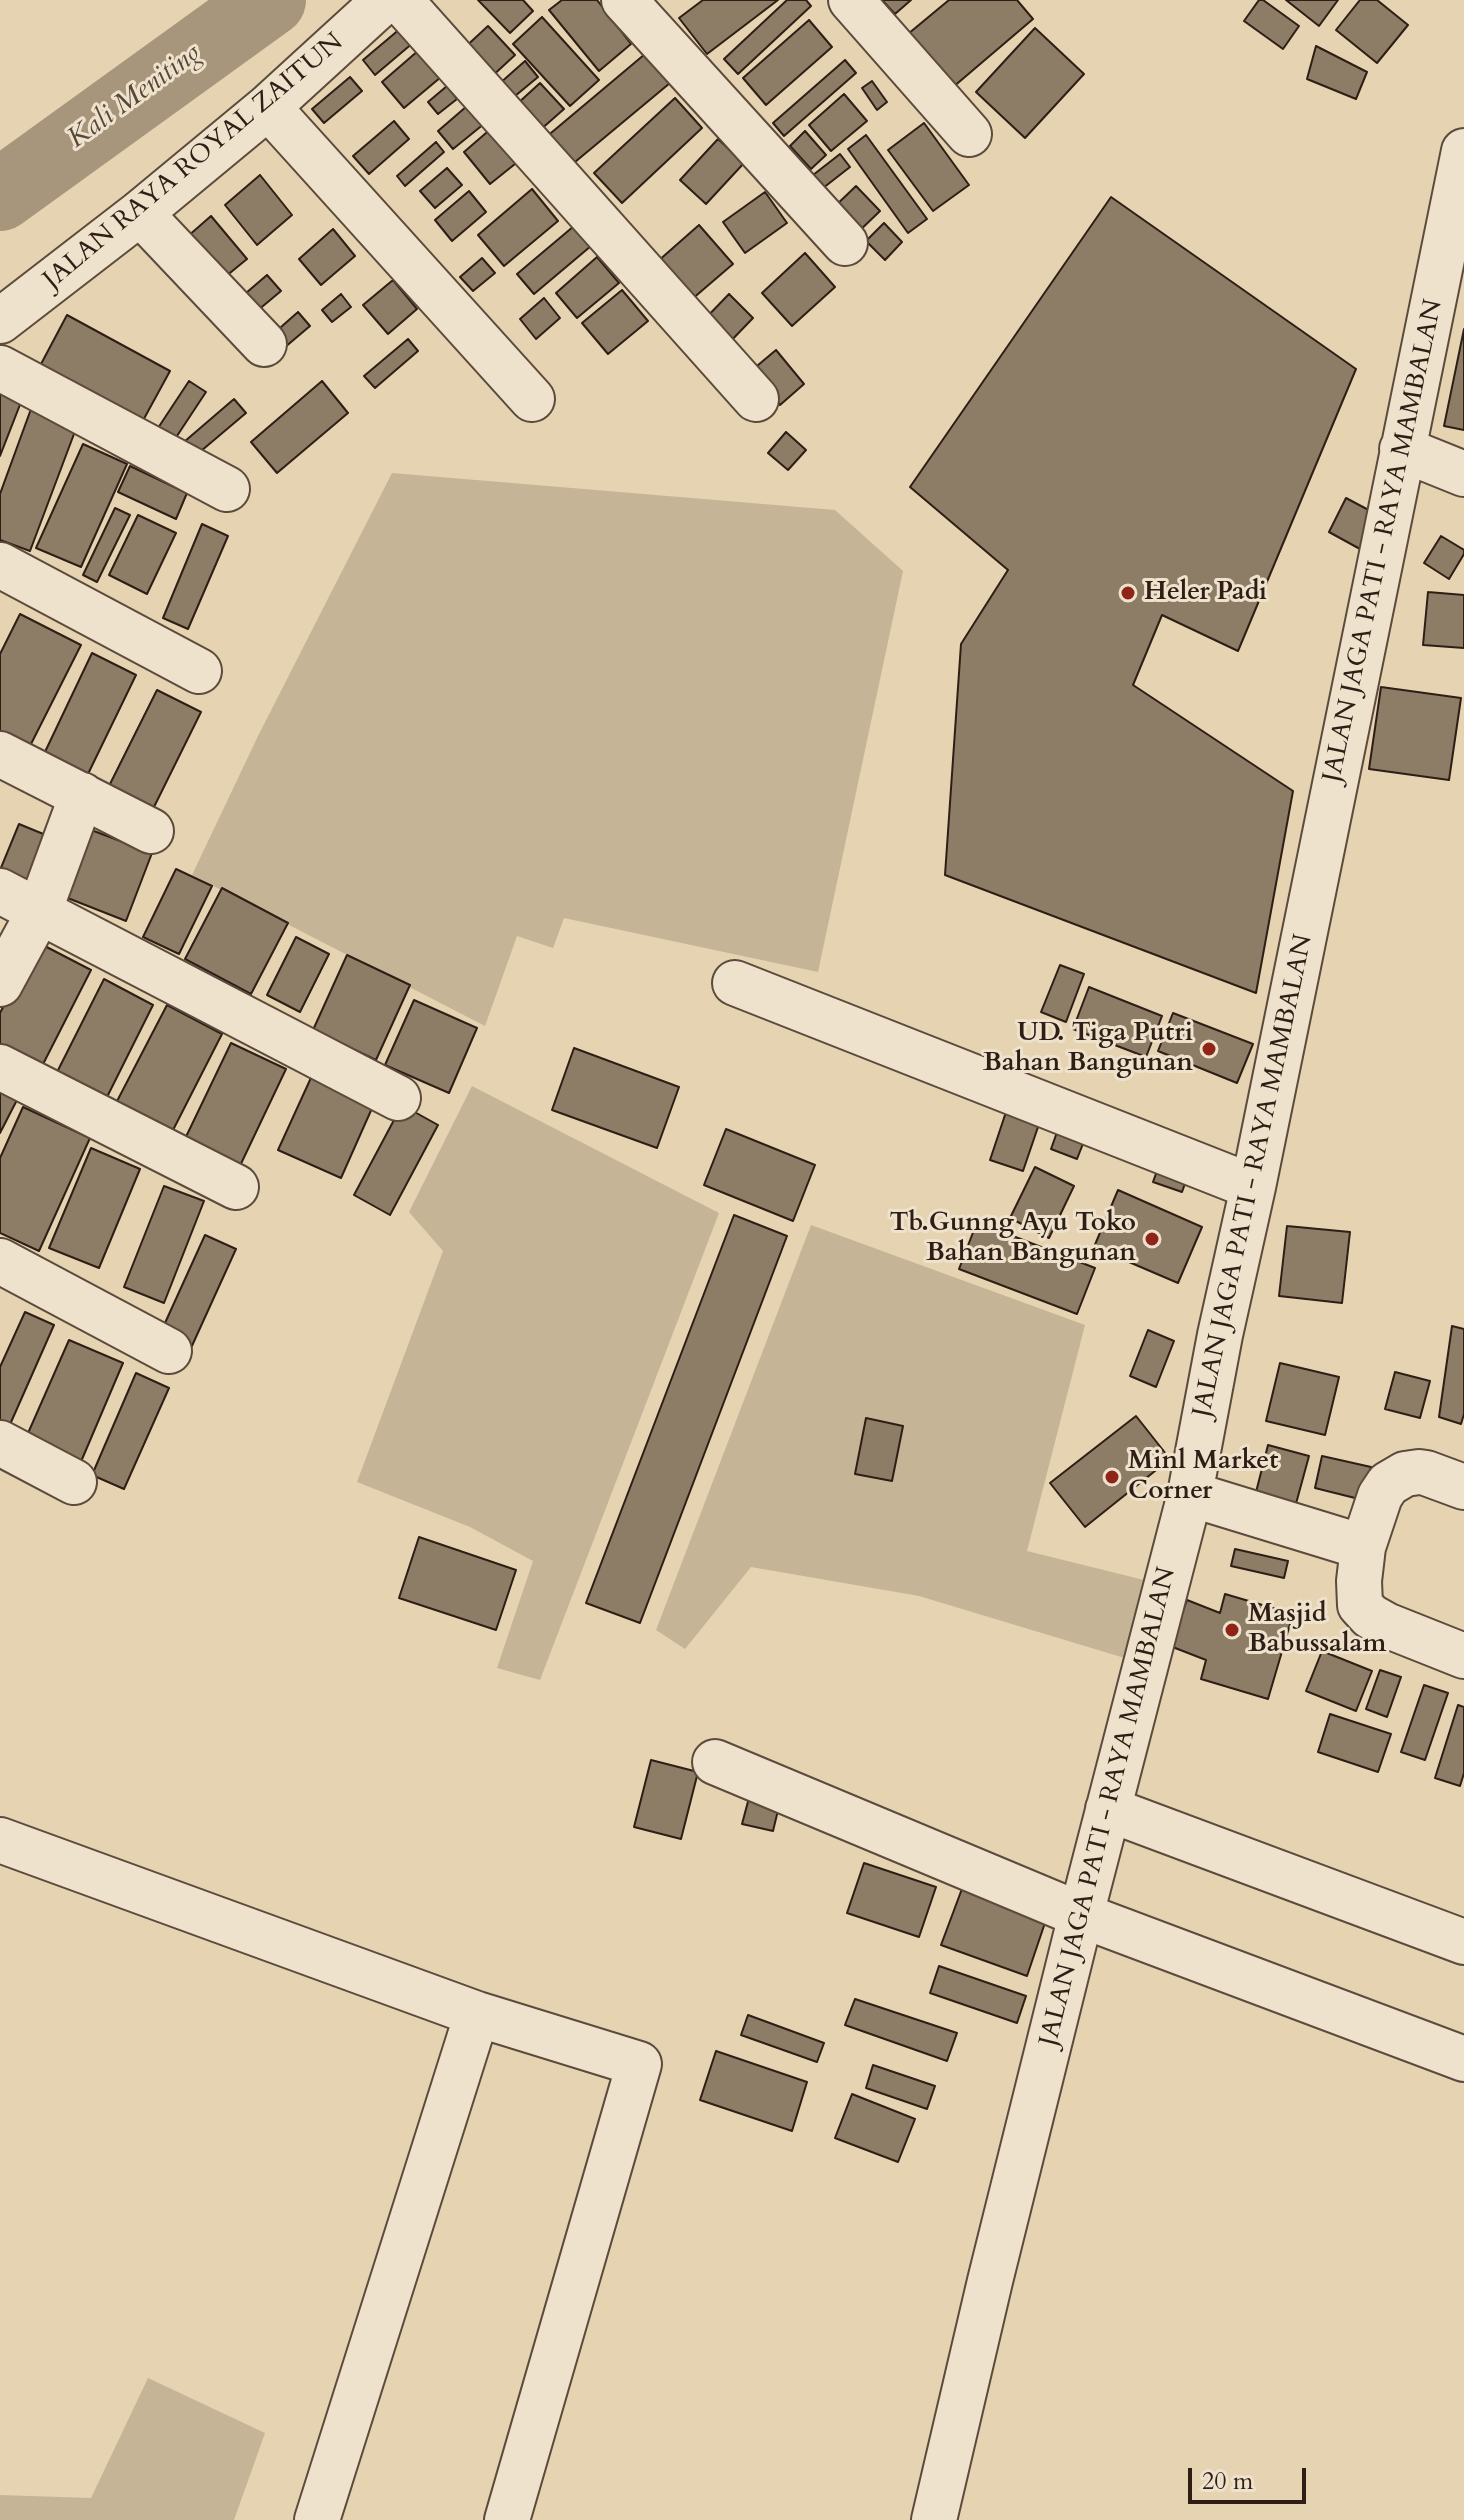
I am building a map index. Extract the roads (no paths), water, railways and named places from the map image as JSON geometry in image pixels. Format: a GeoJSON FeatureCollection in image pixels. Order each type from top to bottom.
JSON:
{"type":"FeatureCollection","features":[{"type":"Feature","properties":{"kind":"street","name":"JALAN RAYA ROYAL ZAITUN"},"geometry":{"type":"LineString","coordinates":[[0,321],[140,213],[268,107],[385,0]]}},
{"type":"Feature","properties":{"kind":"street"},"geometry":{"type":"LineString","coordinates":[[400,0],[756,399]]}},
{"type":"Feature","properties":{"kind":"street"},"geometry":{"type":"LineString","coordinates":[[624,0],[845,243]]}},
{"type":"Feature","properties":{"kind":"street"},"geometry":{"type":"LineString","coordinates":[[851,0],[969,134]]}},
{"type":"Feature","properties":{"kind":"street"},"geometry":{"type":"LineString","coordinates":[[268,107],[532,399]]}},
{"type":"Feature","properties":{"kind":"street","name":"JALAN JAGA PATI - RAYA MAMBALAN"},"geometry":{"type":"LineString","coordinates":[[934,2520],[1081,1915],[1190,1494],[1464,151]]}},
{"type":"Feature","properties":{"kind":"street"},"geometry":{"type":"LineString","coordinates":[[140,213],[264,344]]}},
{"type":"Feature","properties":{"kind":"street"},"geometry":{"type":"LineString","coordinates":[[0,368],[227,489]]}},
{"type":"Feature","properties":{"kind":"street"},"geometry":{"type":"LineString","coordinates":[[1402,449],[1464,474]]}},
{"type":"Feature","properties":{"kind":"street"},"geometry":{"type":"LineString","coordinates":[[0,565],[199,671]]}},
{"type":"Feature","properties":{"kind":"street"},"geometry":{"type":"LineString","coordinates":[[0,754],[151,831]]}},
{"type":"Feature","properties":{"kind":"street"},"geometry":{"type":"LineString","coordinates":[[0,984],[39,912],[82,795]]}},
{"type":"Feature","properties":{"kind":"street"},"geometry":{"type":"LineString","coordinates":[[0,891],[398,1098]]}},
{"type":"Feature","properties":{"kind":"street"},"geometry":{"type":"LineString","coordinates":[[735,983],[1253,1187]]}},
{"type":"Feature","properties":{"kind":"street"},"geometry":{"type":"LineString","coordinates":[[0,1067],[236,1187]]}},
{"type":"Feature","properties":{"kind":"street"},"geometry":{"type":"LineString","coordinates":[[0,1261],[169,1351]]}},
{"type":"Feature","properties":{"kind":"street"},"geometry":{"type":"LineString","coordinates":[[0,1443],[74,1482]]}},
{"type":"Feature","properties":{"kind":"street"},"geometry":{"type":"LineString","coordinates":[[1464,1487],[1426,1473],[1412,1472],[1388,1484],[1380,1496],[1363,1547],[1359,1581],[1362,1609],[1386,1625],[1464,1656]]}},
{"type":"Feature","properties":{"kind":"street"},"geometry":{"type":"LineString","coordinates":[[1190,1494],[1363,1547]]}},
{"type":"Feature","properties":{"kind":"street"},"geometry":{"type":"LineString","coordinates":[[715,1762],[1081,1915],[1464,2059]]}},
{"type":"Feature","properties":{"kind":"street"},"geometry":{"type":"LineString","coordinates":[[1108,1809],[1464,1942]]}},
{"type":"Feature","properties":{"kind":"street"},"geometry":{"type":"LineString","coordinates":[[0,1840],[477,2014],[639,2064],[507,2520]]}},
{"type":"Feature","properties":{"kind":"street"},"geometry":{"type":"LineString","coordinates":[[317,2520],[477,2014]]}},
{"type":"Feature","properties":{"kind":"waterway","name":"Kali Meniting"},"geometry":{"type":"LineString","coordinates":[[0,195],[270,0]]}},
{"type":"Feature","properties":{"kind":"place","name":"Heler Padi"},"geometry":{"type":"Point","coordinates":[1128,593]}},
{"type":"Feature","properties":{"kind":"place","name":"UD. Tiga Putri Bahan Bangunan"},"geometry":{"type":"Point","coordinates":[1209,1049]}},
{"type":"Feature","properties":{"kind":"place","name":"Tb.Gunng Ayu Toko Bahan Bangunan"},"geometry":{"type":"Point","coordinates":[1152,1239]}},
{"type":"Feature","properties":{"kind":"place","name":"Minl Market Corner"},"geometry":{"type":"Point","coordinates":[1112,1477]}},
{"type":"Feature","properties":{"kind":"place","name":"Masjid Babussalam"},"geometry":{"type":"Point","coordinates":[1232,1630]}}]}
